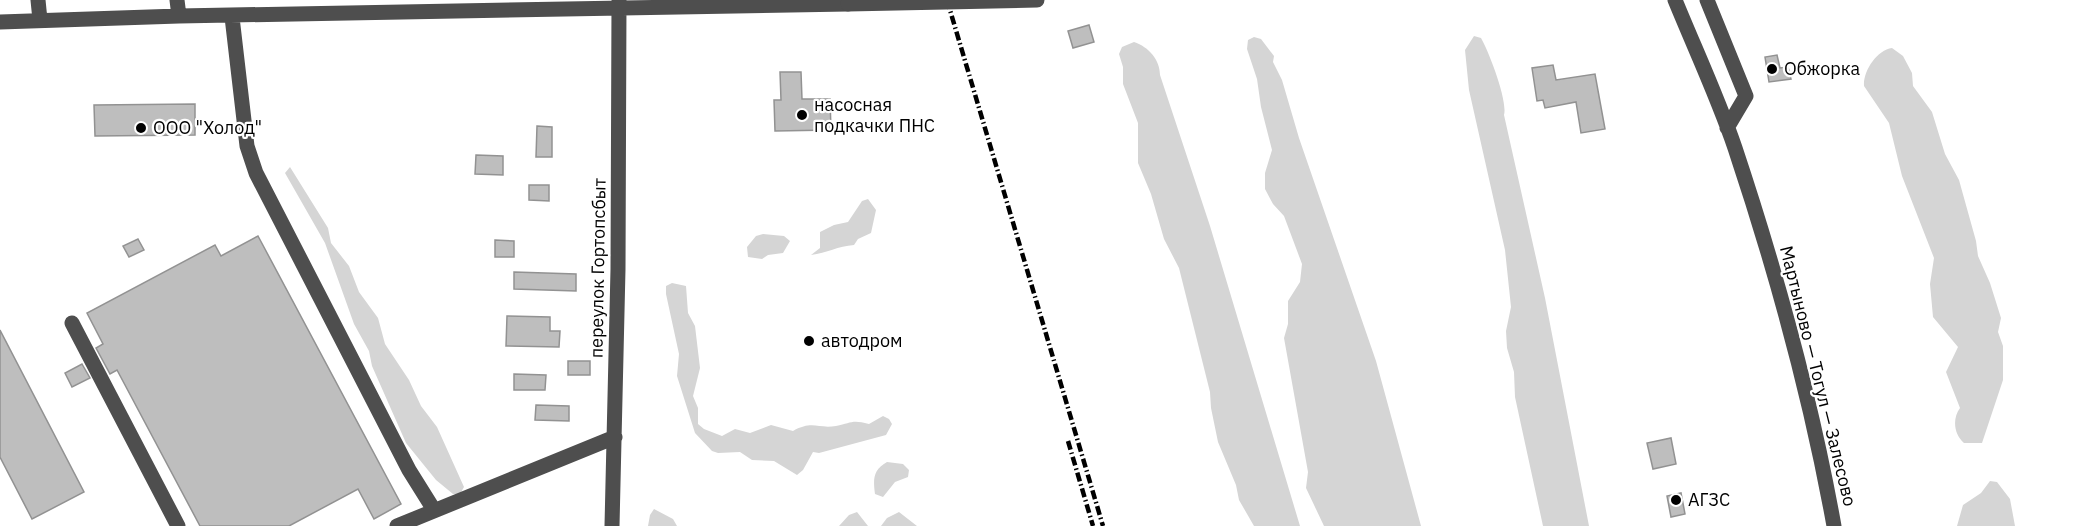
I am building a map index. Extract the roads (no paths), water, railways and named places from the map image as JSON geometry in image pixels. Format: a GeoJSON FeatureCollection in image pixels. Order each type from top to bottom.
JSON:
{"type":"FeatureCollection","features":[{"type":"Feature","properties":{"kind":"street"},"geometry":{"type":"LineString","coordinates":[[38,0],[40,20]]}},
{"type":"Feature","properties":{"kind":"street"},"geometry":{"type":"LineString","coordinates":[[177,0],[179,16]]}},
{"type":"Feature","properties":{"kind":"street"},"geometry":{"type":"LineString","coordinates":[[0,22],[179,16],[232,17],[469,4],[848,4],[1042,0]]}},
{"type":"Feature","properties":{"kind":"street","name":"Мартыново — Тогул — Залесово"},"geometry":{"type":"LineString","coordinates":[[1676,0],[1727,128],[1766,243],[1791,334],[1834,526]]}},
{"type":"Feature","properties":{"kind":"street"},"geometry":{"type":"LineString","coordinates":[[1707,0],[1746,96],[1727,128]]}},
{"type":"Feature","properties":{"kind":"street","name":"переулок Гортопсбыт"},"geometry":{"type":"LineString","coordinates":[[612,526],[620,5]]}},
{"type":"Feature","properties":{"kind":"street"},"geometry":{"type":"LineString","coordinates":[[232,17],[247,146],[256,172],[404,460],[434,510]]}},
{"type":"Feature","properties":{"kind":"street"},"geometry":{"type":"LineString","coordinates":[[72,322],[178,526]]}},
{"type":"Feature","properties":{"kind":"street"},"geometry":{"type":"LineString","coordinates":[[397,526],[615,437]]}},
{"type":"Feature","properties":{"kind":"railway"},"geometry":{"type":"LineString","coordinates":[[947,0],[1103,526]]}},
{"type":"Feature","properties":{"kind":"railway"},"geometry":{"type":"LineString","coordinates":[[1068,441],[1093,526]]}},
{"type":"Feature","properties":{"kind":"place","name":"Обжорка"},"geometry":{"type":"Point","coordinates":[1772,69]}},
{"type":"Feature","properties":{"kind":"place","name":"насосная подкачки ПНС"},"geometry":{"type":"Point","coordinates":[802,115]}},
{"type":"Feature","properties":{"kind":"place","name":"ООО \"Холод\""},"geometry":{"type":"Point","coordinates":[141,128]}},
{"type":"Feature","properties":{"kind":"place","name":"автодром"},"geometry":{"type":"Point","coordinates":[809,341]}},
{"type":"Feature","properties":{"kind":"place","name":"АГЗС"},"geometry":{"type":"Point","coordinates":[1676,500]}}]}
